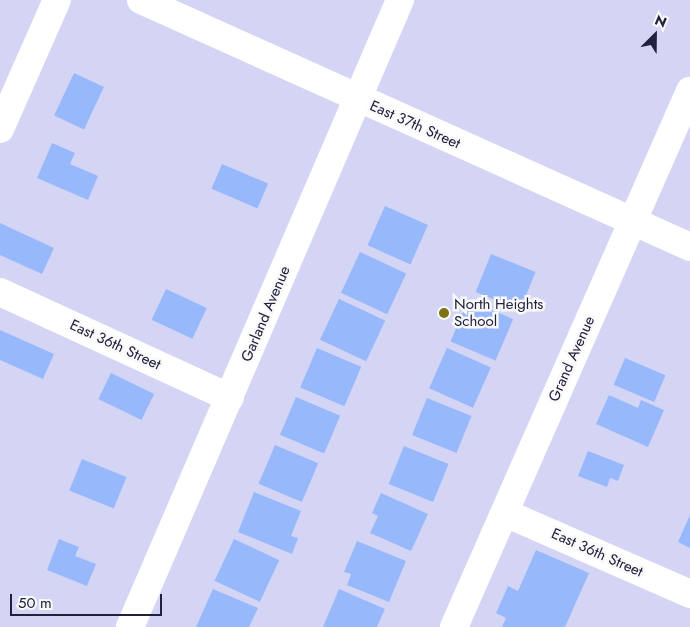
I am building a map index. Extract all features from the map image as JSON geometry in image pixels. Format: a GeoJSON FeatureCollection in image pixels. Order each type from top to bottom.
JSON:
{"type":"FeatureCollection","features":[{"type":"Feature","properties":{"kind":"street"},"geometry":{"type":"LineString","coordinates":[[0,129],[57,0]]}},
{"type":"Feature","properties":{"kind":"street","name":"East 37th Street"},"geometry":{"type":"LineString","coordinates":[[141,0],[357,99],[690,246]]}},
{"type":"Feature","properties":{"kind":"street","name":"Garland Avenue"},"geometry":{"type":"LineString","coordinates":[[130,627],[400,0]]}},
{"type":"Feature","properties":{"kind":"street","name":"Grand Avenue"},"geometry":{"type":"LineString","coordinates":[[454,627],[690,91]]}},
{"type":"Feature","properties":{"kind":"street","name":"East 36th Street"},"geometry":{"type":"LineString","coordinates":[[0,292],[230,398]]}},
{"type":"Feature","properties":{"kind":"street","name":"East 36th Street"},"geometry":{"type":"LineString","coordinates":[[504,513],[690,594]]}},
{"type":"Feature","properties":{"kind":"building"},"geometry":{"type":"Polygon","coordinates":[[[74,73],[104,87],[84,130],[54,116],[74,73]]]}},
{"type":"Feature","properties":{"kind":"building"},"geometry":{"type":"Polygon","coordinates":[[[52,143],[75,153],[70,164],[98,176],[88,200],[37,178],[52,143]]]}},
{"type":"Feature","properties":{"kind":"building"},"geometry":{"type":"Polygon","coordinates":[[[222,164],[268,184],[257,208],[211,189],[222,164]]]}},
{"type":"Feature","properties":{"kind":"building"},"geometry":{"type":"Polygon","coordinates":[[[385,206],[428,225],[410,264],[368,245],[385,206]]]}},
{"type":"Feature","properties":{"kind":"building"},"geometry":{"type":"Polygon","coordinates":[[[0,223],[54,248],[42,274],[0,255],[0,223]]]}},
{"type":"Feature","properties":{"kind":"building"},"geometry":{"type":"Polygon","coordinates":[[[360,252],[406,274],[387,314],[341,293],[360,252]]]}},
{"type":"Feature","properties":{"kind":"building"},"geometry":{"type":"Polygon","coordinates":[[[491,254],[536,272],[520,310],[476,292],[491,254]]]}},
{"type":"Feature","properties":{"kind":"building"},"geometry":{"type":"Polygon","coordinates":[[[166,289],[207,308],[192,339],[152,320],[166,289]]]}},
{"type":"Feature","properties":{"kind":"building"},"geometry":{"type":"Polygon","coordinates":[[[339,299],[385,321],[366,361],[320,340],[339,299]]]}},
{"type":"Feature","properties":{"kind":"building"},"geometry":{"type":"Polygon","coordinates":[[[468,300],[513,319],[496,361],[450,341],[468,300]]]}},
{"type":"Feature","properties":{"kind":"building"},"geometry":{"type":"Polygon","coordinates":[[[0,330],[54,354],[43,379],[0,360],[0,330]]]}},
{"type":"Feature","properties":{"kind":"building"},"geometry":{"type":"Polygon","coordinates":[[[317,348],[361,367],[344,406],[300,388],[317,348]]]}},
{"type":"Feature","properties":{"kind":"building"},"geometry":{"type":"Polygon","coordinates":[[[447,348],[491,368],[473,408],[429,388],[447,348]]]}},
{"type":"Feature","properties":{"kind":"building"},"geometry":{"type":"Polygon","coordinates":[[[625,358],[666,375],[654,402],[614,385],[625,358]]]}},
{"type":"Feature","properties":{"kind":"building"},"geometry":{"type":"Polygon","coordinates":[[[111,373],[154,394],[141,420],[98,399],[111,373]]]}},
{"type":"Feature","properties":{"kind":"building"},"geometry":{"type":"Polygon","coordinates":[[[609,395],[638,408],[641,400],[664,410],[648,447],[596,424],[609,395]]]}},
{"type":"Feature","properties":{"kind":"building"},"geometry":{"type":"Polygon","coordinates":[[[296,397],[340,416],[324,453],[280,435],[296,397]]]}},
{"type":"Feature","properties":{"kind":"building"},"geometry":{"type":"Polygon","coordinates":[[[427,398],[472,416],[457,453],[412,435],[427,398]]]}},
{"type":"Feature","properties":{"kind":"building"},"geometry":{"type":"Polygon","coordinates":[[[275,445],[318,463],[302,502],[259,484],[275,445]]]}},
{"type":"Feature","properties":{"kind":"building"},"geometry":{"type":"Polygon","coordinates":[[[404,446],[449,464],[433,502],[389,484],[404,446]]]}},
{"type":"Feature","properties":{"kind":"building"},"geometry":{"type":"Polygon","coordinates":[[[588,451],[624,465],[618,481],[610,478],[607,487],[578,476],[588,451]]]}},
{"type":"Feature","properties":{"kind":"building"},"geometry":{"type":"Polygon","coordinates":[[[82,459],[127,477],[114,509],[69,491],[82,459]]]}},
{"type":"Feature","properties":{"kind":"building"},"geometry":{"type":"Polygon","coordinates":[[[254,492],[301,511],[291,536],[298,538],[292,554],[238,532],[254,492]]]}},
{"type":"Feature","properties":{"kind":"building"},"geometry":{"type":"Polygon","coordinates":[[[381,493],[428,514],[411,551],[370,533],[378,516],[372,513],[381,493]]]}},
{"type":"Feature","properties":{"kind":"building"},"geometry":{"type":"Polygon","coordinates":[[[690,515],[690,548],[678,542],[690,515]]]}},
{"type":"Feature","properties":{"kind":"building"},"geometry":{"type":"Polygon","coordinates":[[[59,539],[79,547],[75,556],[96,564],[87,586],[47,570],[59,539]]]}},
{"type":"Feature","properties":{"kind":"building"},"geometry":{"type":"Polygon","coordinates":[[[234,539],[279,560],[260,602],[215,581],[234,539]]]}},
{"type":"Feature","properties":{"kind":"building"},"geometry":{"type":"Polygon","coordinates":[[[357,541],[406,561],[389,602],[347,585],[351,574],[344,572],[357,541]]]}},
{"type":"Feature","properties":{"kind":"building"},"geometry":{"type":"Polygon","coordinates":[[[536,550],[589,573],[565,627],[502,627],[506,618],[496,613],[508,586],[518,591],[536,550]]]}},
{"type":"Feature","properties":{"kind":"building"},"geometry":{"type":"Polygon","coordinates":[[[213,589],[258,608],[249,627],[196,627],[213,589]]]}},
{"type":"Feature","properties":{"kind":"building"},"geometry":{"type":"Polygon","coordinates":[[[339,589],[385,609],[377,627],[323,627],[339,589]]]}},
{"type":"Feature","properties":{"kind":"place","name":"North Heights School"},"geometry":{"type":"Point","coordinates":[444,313]}}]}
